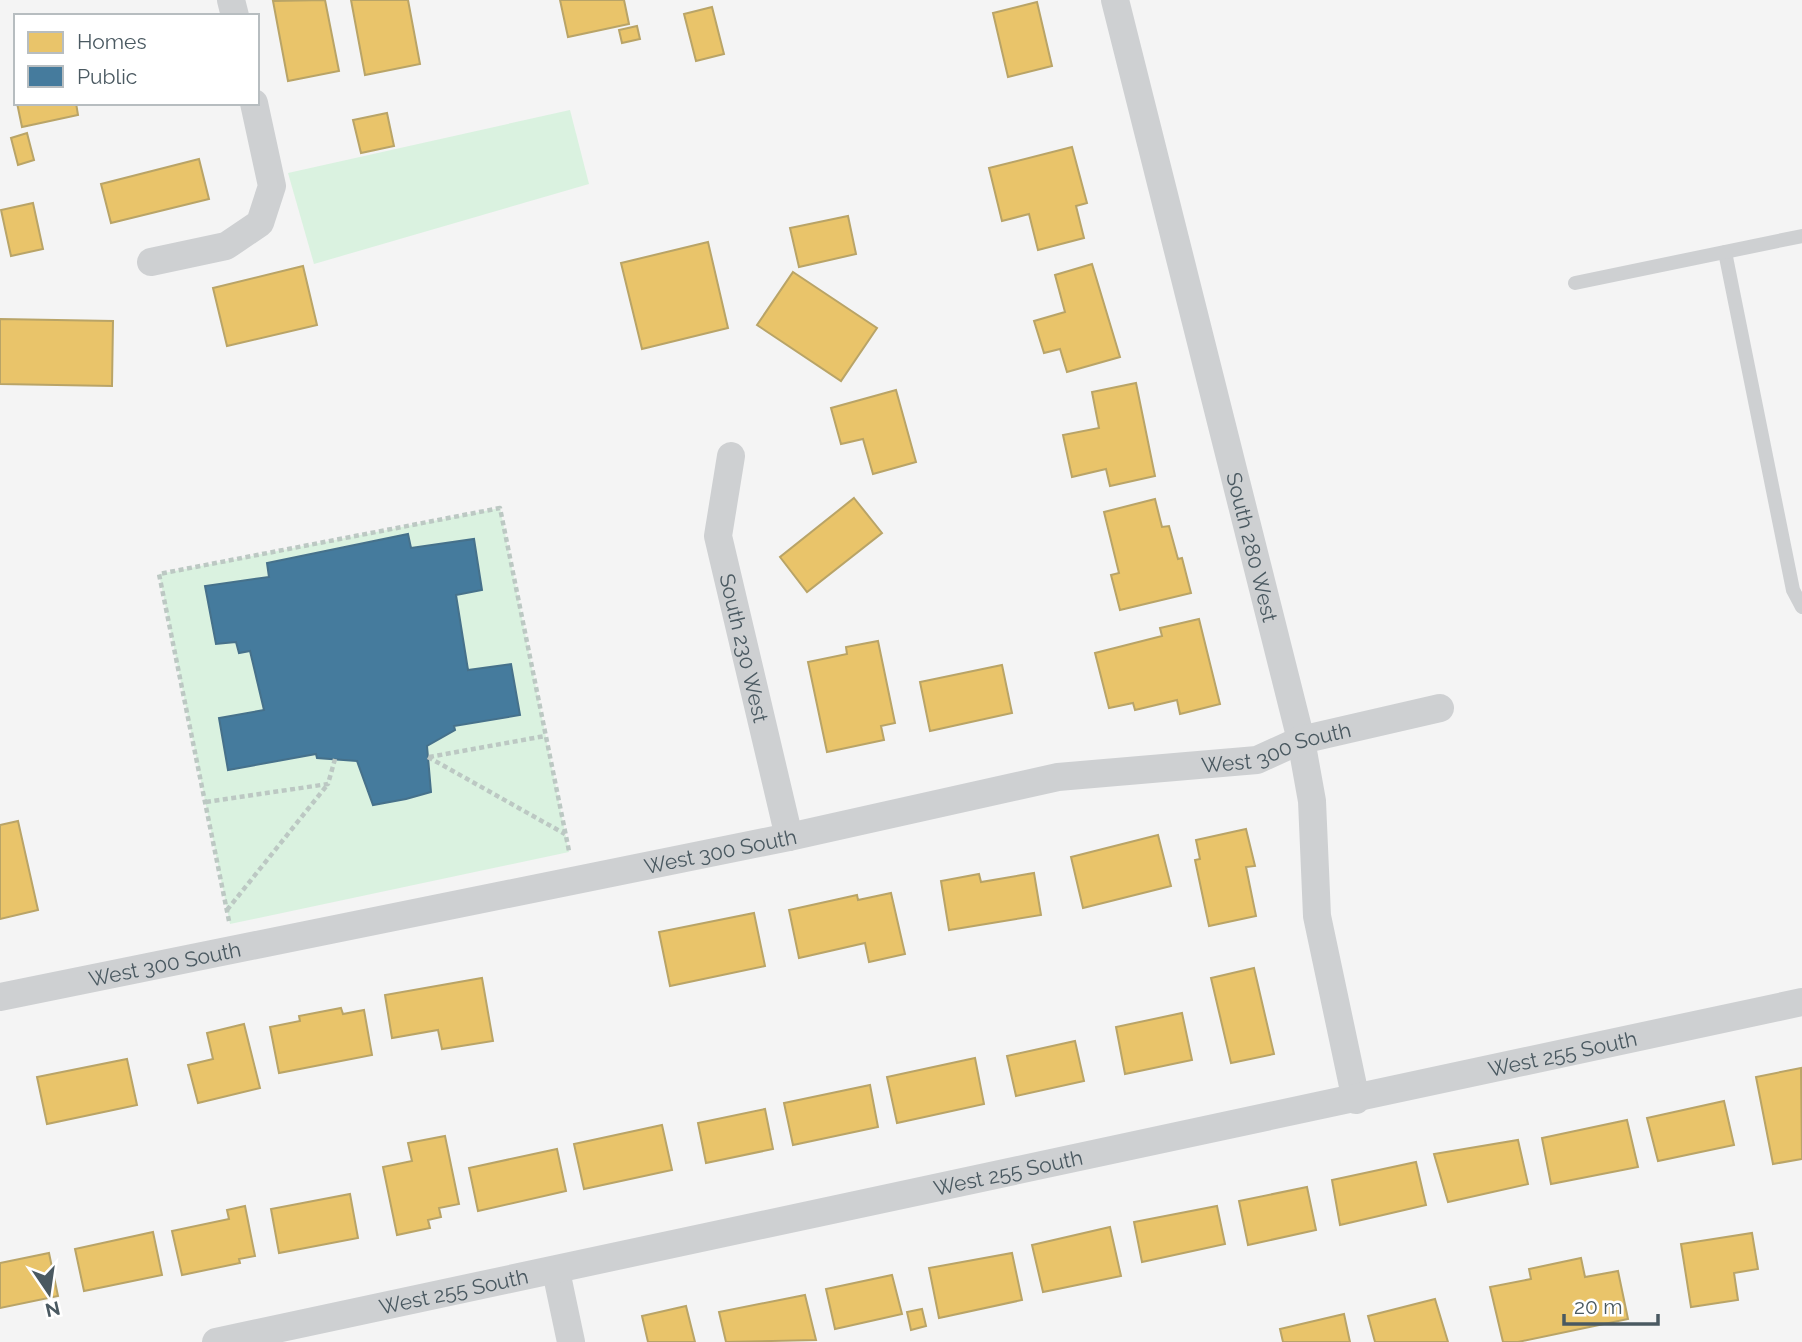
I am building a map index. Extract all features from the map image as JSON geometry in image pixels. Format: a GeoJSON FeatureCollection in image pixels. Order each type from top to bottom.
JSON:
{"type":"FeatureCollection","features":[{"type":"Feature","properties":{"kind":"street","name":"South 280 West"},"geometry":{"type":"LineString","coordinates":[[1115,0],[1301,740],[1312,801],[1317,916],[1356,1100]]}},
{"type":"Feature","properties":{"kind":"street"},"geometry":{"type":"LineString","coordinates":[[151,262],[226,246],[260,223],[272,186],[254,105]]}},
{"type":"Feature","properties":{"kind":"street","name":"South 230 West"},"geometry":{"type":"LineString","coordinates":[[730,456],[718,536],[789,837]]}},
{"type":"Feature","properties":{"kind":"street","name":"West 300 South"},"geometry":{"type":"LineString","coordinates":[[0,997],[789,837],[1058,777],[1257,760],[1301,740],[1440,708]]}},
{"type":"Feature","properties":{"kind":"street","name":"West 255 South"},"geometry":{"type":"LineString","coordinates":[[216,1342],[1356,1100],[1802,1002]]}},
{"type":"Feature","properties":{"kind":"street"},"geometry":{"type":"LineString","coordinates":[[556,1271],[571,1342]]}},
{"type":"Feature","properties":{"kind":"lane"},"geometry":{"type":"LineString","coordinates":[[1575,283],[1802,236]]}},
{"type":"Feature","properties":{"kind":"lane"},"geometry":{"type":"LineString","coordinates":[[1725,252],[1793,590],[1802,607]]}},
{"type":"Feature","properties":{"kind":"path"},"geometry":{"type":"LineString","coordinates":[[230,924],[159,574],[500,508],[569,852]]}},
{"type":"Feature","properties":{"kind":"path"},"geometry":{"type":"LineString","coordinates":[[545,736],[428,757],[565,834]]}},
{"type":"Feature","properties":{"kind":"path"},"geometry":{"type":"LineString","coordinates":[[227,910],[328,784],[335,760]]}},
{"type":"Feature","properties":{"kind":"path"},"geometry":{"type":"LineString","coordinates":[[206,802],[328,784]]}},
{"type":"Feature","properties":{"kind":"green space"},"geometry":{"type":"Polygon","coordinates":[[[570,110],[589,184],[314,264],[288,173],[570,110]]]}},
{"type":"Feature","properties":{"kind":"green space"},"geometry":{"type":"Polygon","coordinates":[[[500,508],[569,852],[230,924],[159,574],[500,508]]]}},
{"type":"Feature","properties":{"kind":"building: Homes"},"geometry":{"type":"Polygon","coordinates":[[[325,0],[339,71],[288,81],[273,1],[325,0]]]}},
{"type":"Feature","properties":{"kind":"building: Homes"},"geometry":{"type":"Polygon","coordinates":[[[351,0],[408,0],[420,64],[365,75],[351,0]]]}},
{"type":"Feature","properties":{"kind":"building: Homes"},"geometry":{"type":"Polygon","coordinates":[[[560,0],[624,0],[629,24],[568,37],[560,0]]]}},
{"type":"Feature","properties":{"kind":"building: Homes"},"geometry":{"type":"Polygon","coordinates":[[[1037,2],[1052,66],[1008,77],[993,13],[1037,2]]]}},
{"type":"Feature","properties":{"kind":"building: Homes"},"geometry":{"type":"Polygon","coordinates":[[[712,7],[724,54],[696,61],[684,14],[712,7]]]}},
{"type":"Feature","properties":{"kind":"building: Homes"},"geometry":{"type":"Polygon","coordinates":[[[637,26],[640,39],[622,43],[619,30],[637,26]]]}},
{"type":"Feature","properties":{"kind":"building: Homes"},"geometry":{"type":"Polygon","coordinates":[[[17,105],[76,105],[78,115],[22,127],[17,105]]]}},
{"type":"Feature","properties":{"kind":"building: Homes"},"geometry":{"type":"Polygon","coordinates":[[[387,113],[394,146],[361,153],[353,120],[387,113]]]}},
{"type":"Feature","properties":{"kind":"building: Homes"},"geometry":{"type":"Polygon","coordinates":[[[27,133],[34,160],[18,165],[11,138],[27,133]]]}},
{"type":"Feature","properties":{"kind":"building: Homes"},"geometry":{"type":"Polygon","coordinates":[[[1072,147],[1087,203],[1076,206],[1084,238],[1038,250],[1029,214],[1002,221],[989,168],[1072,147]]]}},
{"type":"Feature","properties":{"kind":"building: Homes"},"geometry":{"type":"Polygon","coordinates":[[[199,159],[209,199],[111,223],[101,184],[199,159]]]}},
{"type":"Feature","properties":{"kind":"building: Homes"},"geometry":{"type":"Polygon","coordinates":[[[33,203],[43,249],[11,256],[1,210],[33,203]]]}},
{"type":"Feature","properties":{"kind":"building: Homes"},"geometry":{"type":"Polygon","coordinates":[[[848,216],[856,254],[799,267],[790,228],[848,216]]]}},
{"type":"Feature","properties":{"kind":"building: Homes"},"geometry":{"type":"Polygon","coordinates":[[[708,242],[728,328],[642,349],[621,263],[708,242]]]}},
{"type":"Feature","properties":{"kind":"building: Homes"},"geometry":{"type":"Polygon","coordinates":[[[1092,264],[1120,357],[1067,372],[1060,349],[1044,353],[1034,321],[1065,312],[1055,275],[1092,264]]]}},
{"type":"Feature","properties":{"kind":"building: Homes"},"geometry":{"type":"Polygon","coordinates":[[[303,266],[317,325],[227,346],[213,288],[303,266]]]}},
{"type":"Feature","properties":{"kind":"building: Homes"},"geometry":{"type":"Polygon","coordinates":[[[793,272],[877,328],[841,381],[757,325],[793,272]]]}},
{"type":"Feature","properties":{"kind":"building: Homes"},"geometry":{"type":"Polygon","coordinates":[[[0,319],[113,321],[112,386],[0,384],[0,319]]]}},
{"type":"Feature","properties":{"kind":"building: Homes"},"geometry":{"type":"Polygon","coordinates":[[[1136,383],[1155,476],[1110,486],[1106,469],[1072,477],[1063,435],[1099,428],[1092,392],[1136,383]]]}},
{"type":"Feature","properties":{"kind":"building: Homes"},"geometry":{"type":"Polygon","coordinates":[[[896,390],[916,462],[873,474],[863,439],[841,444],[831,408],[896,390]]]}},
{"type":"Feature","properties":{"kind":"building: Homes"},"geometry":{"type":"Polygon","coordinates":[[[854,498],[882,533],[807,592],[780,557],[854,498]]]}},
{"type":"Feature","properties":{"kind":"building: Homes"},"geometry":{"type":"Polygon","coordinates":[[[1155,499],[1162,527],[1169,526],[1178,559],[1182,558],[1191,593],[1120,610],[1111,575],[1119,573],[1104,512],[1155,499]]]}},
{"type":"Feature","properties":{"kind":"building: Homes"},"geometry":{"type":"Polygon","coordinates":[[[1199,619],[1220,704],[1180,714],[1177,700],[1135,710],[1133,703],[1109,708],[1095,653],[1162,636],[1160,628],[1199,619]]]}},
{"type":"Feature","properties":{"kind":"building: Homes"},"geometry":{"type":"Polygon","coordinates":[[[878,641],[895,723],[881,726],[884,740],[827,752],[808,662],[847,654],[846,647],[878,641]]]}},
{"type":"Feature","properties":{"kind":"building: Homes"},"geometry":{"type":"Polygon","coordinates":[[[1002,665],[1012,713],[930,731],[920,682],[1002,665]]]}},
{"type":"Feature","properties":{"kind":"building: Homes"},"geometry":{"type":"Polygon","coordinates":[[[18,821],[38,910],[0,919],[0,825],[18,821]]]}},
{"type":"Feature","properties":{"kind":"building: Homes"},"geometry":{"type":"Polygon","coordinates":[[[1246,829],[1255,866],[1246,867],[1256,916],[1209,926],[1195,860],[1200,859],[1196,840],[1246,829]]]}},
{"type":"Feature","properties":{"kind":"building: Homes"},"geometry":{"type":"Polygon","coordinates":[[[1158,835],[1171,886],[1083,908],[1071,857],[1158,835]]]}},
{"type":"Feature","properties":{"kind":"building: Homes"},"geometry":{"type":"Polygon","coordinates":[[[1034,873],[1041,915],[949,930],[941,881],[979,874],[981,882],[1034,873]]]}},
{"type":"Feature","properties":{"kind":"building: Homes"},"geometry":{"type":"Polygon","coordinates":[[[891,893],[905,954],[869,962],[865,943],[799,958],[789,910],[857,895],[858,900],[891,893]]]}},
{"type":"Feature","properties":{"kind":"building: Homes"},"geometry":{"type":"Polygon","coordinates":[[[754,913],[765,966],[670,986],[659,932],[754,913]]]}},
{"type":"Feature","properties":{"kind":"building: Homes"},"geometry":{"type":"Polygon","coordinates":[[[1254,968],[1274,1054],[1231,1063],[1211,978],[1254,968]]]}},
{"type":"Feature","properties":{"kind":"building: Homes"},"geometry":{"type":"Polygon","coordinates":[[[482,978],[493,1041],[442,1049],[438,1030],[392,1038],[385,995],[482,978]]]}},
{"type":"Feature","properties":{"kind":"building: Homes"},"geometry":{"type":"Polygon","coordinates":[[[341,1008],[343,1014],[364,1010],[372,1055],[279,1073],[270,1027],[300,1021],[299,1016],[341,1008]]]}},
{"type":"Feature","properties":{"kind":"building: Homes"},"geometry":{"type":"Polygon","coordinates":[[[1182,1013],[1192,1060],[1125,1074],[1116,1027],[1182,1013]]]}},
{"type":"Feature","properties":{"kind":"building: Homes"},"geometry":{"type":"Polygon","coordinates":[[[244,1024],[260,1088],[198,1103],[188,1065],[213,1059],[207,1033],[244,1024]]]}},
{"type":"Feature","properties":{"kind":"building: Homes"},"geometry":{"type":"Polygon","coordinates":[[[1075,1041],[1084,1081],[1016,1096],[1007,1056],[1075,1041]]]}},
{"type":"Feature","properties":{"kind":"building: Homes"},"geometry":{"type":"Polygon","coordinates":[[[975,1058],[984,1104],[897,1123],[887,1077],[975,1058]]]}},
{"type":"Feature","properties":{"kind":"building: Homes"},"geometry":{"type":"Polygon","coordinates":[[[127,1059],[137,1105],[47,1124],[37,1077],[127,1059]]]}},
{"type":"Feature","properties":{"kind":"building: Homes"},"geometry":{"type":"Polygon","coordinates":[[[1801,1068],[1802,1159],[1773,1164],[1756,1077],[1801,1068]]]}},
{"type":"Feature","properties":{"kind":"building: Homes"},"geometry":{"type":"Polygon","coordinates":[[[870,1085],[878,1127],[793,1145],[784,1103],[870,1085]]]}},
{"type":"Feature","properties":{"kind":"building: Homes"},"geometry":{"type":"Polygon","coordinates":[[[1724,1101],[1734,1145],[1658,1161],[1647,1118],[1724,1101]]]}},
{"type":"Feature","properties":{"kind":"building: Homes"},"geometry":{"type":"Polygon","coordinates":[[[765,1109],[773,1149],[706,1163],[698,1123],[765,1109]]]}},
{"type":"Feature","properties":{"kind":"building: Homes"},"geometry":{"type":"Polygon","coordinates":[[[1627,1120],[1638,1167],[1551,1184],[1542,1138],[1627,1120]]]}},
{"type":"Feature","properties":{"kind":"building: Homes"},"geometry":{"type":"Polygon","coordinates":[[[662,1125],[672,1170],[584,1189],[574,1144],[662,1125]]]}},
{"type":"Feature","properties":{"kind":"building: Homes"},"geometry":{"type":"Polygon","coordinates":[[[445,1136],[459,1204],[439,1208],[441,1217],[428,1220],[430,1228],[397,1235],[383,1167],[412,1161],[408,1143],[445,1136]]]}},
{"type":"Feature","properties":{"kind":"building: Homes"},"geometry":{"type":"Polygon","coordinates":[[[1518,1140],[1528,1184],[1448,1202],[1434,1154],[1518,1140]]]}},
{"type":"Feature","properties":{"kind":"building: Homes"},"geometry":{"type":"Polygon","coordinates":[[[557,1149],[566,1191],[478,1211],[469,1168],[557,1149]]]}},
{"type":"Feature","properties":{"kind":"building: Homes"},"geometry":{"type":"Polygon","coordinates":[[[1416,1162],[1426,1205],[1340,1225],[1332,1180],[1416,1162]]]}},
{"type":"Feature","properties":{"kind":"building: Homes"},"geometry":{"type":"Polygon","coordinates":[[[1307,1187],[1316,1230],[1248,1245],[1239,1201],[1307,1187]]]}},
{"type":"Feature","properties":{"kind":"building: Homes"},"geometry":{"type":"Polygon","coordinates":[[[350,1194],[358,1238],[279,1253],[271,1209],[350,1194]]]}},
{"type":"Feature","properties":{"kind":"building: Homes"},"geometry":{"type":"Polygon","coordinates":[[[245,1206],[255,1256],[239,1259],[240,1263],[182,1275],[172,1231],[229,1219],[227,1210],[245,1206]]]}},
{"type":"Feature","properties":{"kind":"building: Homes"},"geometry":{"type":"Polygon","coordinates":[[[1217,1206],[1225,1244],[1142,1262],[1134,1222],[1217,1206]]]}},
{"type":"Feature","properties":{"kind":"building: Homes"},"geometry":{"type":"Polygon","coordinates":[[[1110,1227],[1121,1276],[1043,1292],[1032,1245],[1110,1227]]]}},
{"type":"Feature","properties":{"kind":"building: Homes"},"geometry":{"type":"Polygon","coordinates":[[[153,1232],[162,1275],[84,1291],[75,1249],[153,1232]]]}},
{"type":"Feature","properties":{"kind":"building: Homes"},"geometry":{"type":"Polygon","coordinates":[[[1752,1233],[1758,1269],[1734,1273],[1738,1300],[1691,1307],[1681,1244],[1752,1233]]]}},
{"type":"Feature","properties":{"kind":"building: Homes"},"geometry":{"type":"Polygon","coordinates":[[[49,1253],[58,1296],[0,1308],[0,1263],[49,1253]]]}},
{"type":"Feature","properties":{"kind":"building: Homes"},"geometry":{"type":"Polygon","coordinates":[[[1012,1253],[1022,1300],[939,1318],[929,1268],[1012,1253]]]}},
{"type":"Feature","properties":{"kind":"building: Homes"},"geometry":{"type":"Polygon","coordinates":[[[1581,1258],[1585,1277],[1618,1271],[1628,1319],[1518,1342],[1503,1342],[1490,1287],[1531,1279],[1529,1269],[1581,1258]]]}},
{"type":"Feature","properties":{"kind":"building: Homes"},"geometry":{"type":"Polygon","coordinates":[[[892,1275],[902,1314],[835,1329],[826,1289],[892,1275]]]}},
{"type":"Feature","properties":{"kind":"building: Homes"},"geometry":{"type":"Polygon","coordinates":[[[805,1295],[816,1340],[726,1342],[719,1312],[805,1295]]]}},
{"type":"Feature","properties":{"kind":"building: Homes"},"geometry":{"type":"Polygon","coordinates":[[[1435,1299],[1448,1342],[1375,1342],[1368,1316],[1435,1299]]]}},
{"type":"Feature","properties":{"kind":"building: Homes"},"geometry":{"type":"Polygon","coordinates":[[[686,1306],[695,1342],[648,1342],[642,1316],[686,1306]]]}},
{"type":"Feature","properties":{"kind":"building: Homes"},"geometry":{"type":"Polygon","coordinates":[[[922,1309],[926,1326],[911,1330],[907,1312],[922,1309]]]}},
{"type":"Feature","properties":{"kind":"building: Homes"},"geometry":{"type":"Polygon","coordinates":[[[1344,1314],[1350,1342],[1283,1342],[1280,1329],[1344,1314]]]}},
{"type":"Feature","properties":{"kind":"building: Public"},"geometry":{"type":"Polygon","coordinates":[[[408,534],[411,548],[474,539],[482,590],[456,595],[468,670],[511,664],[520,715],[454,726],[455,730],[427,746],[431,792],[406,799],[373,805],[357,761],[317,758],[316,754],[228,770],[219,718],[264,710],[250,651],[239,653],[236,642],[216,644],[205,586],[269,577],[267,563],[408,534]]]}}]}
